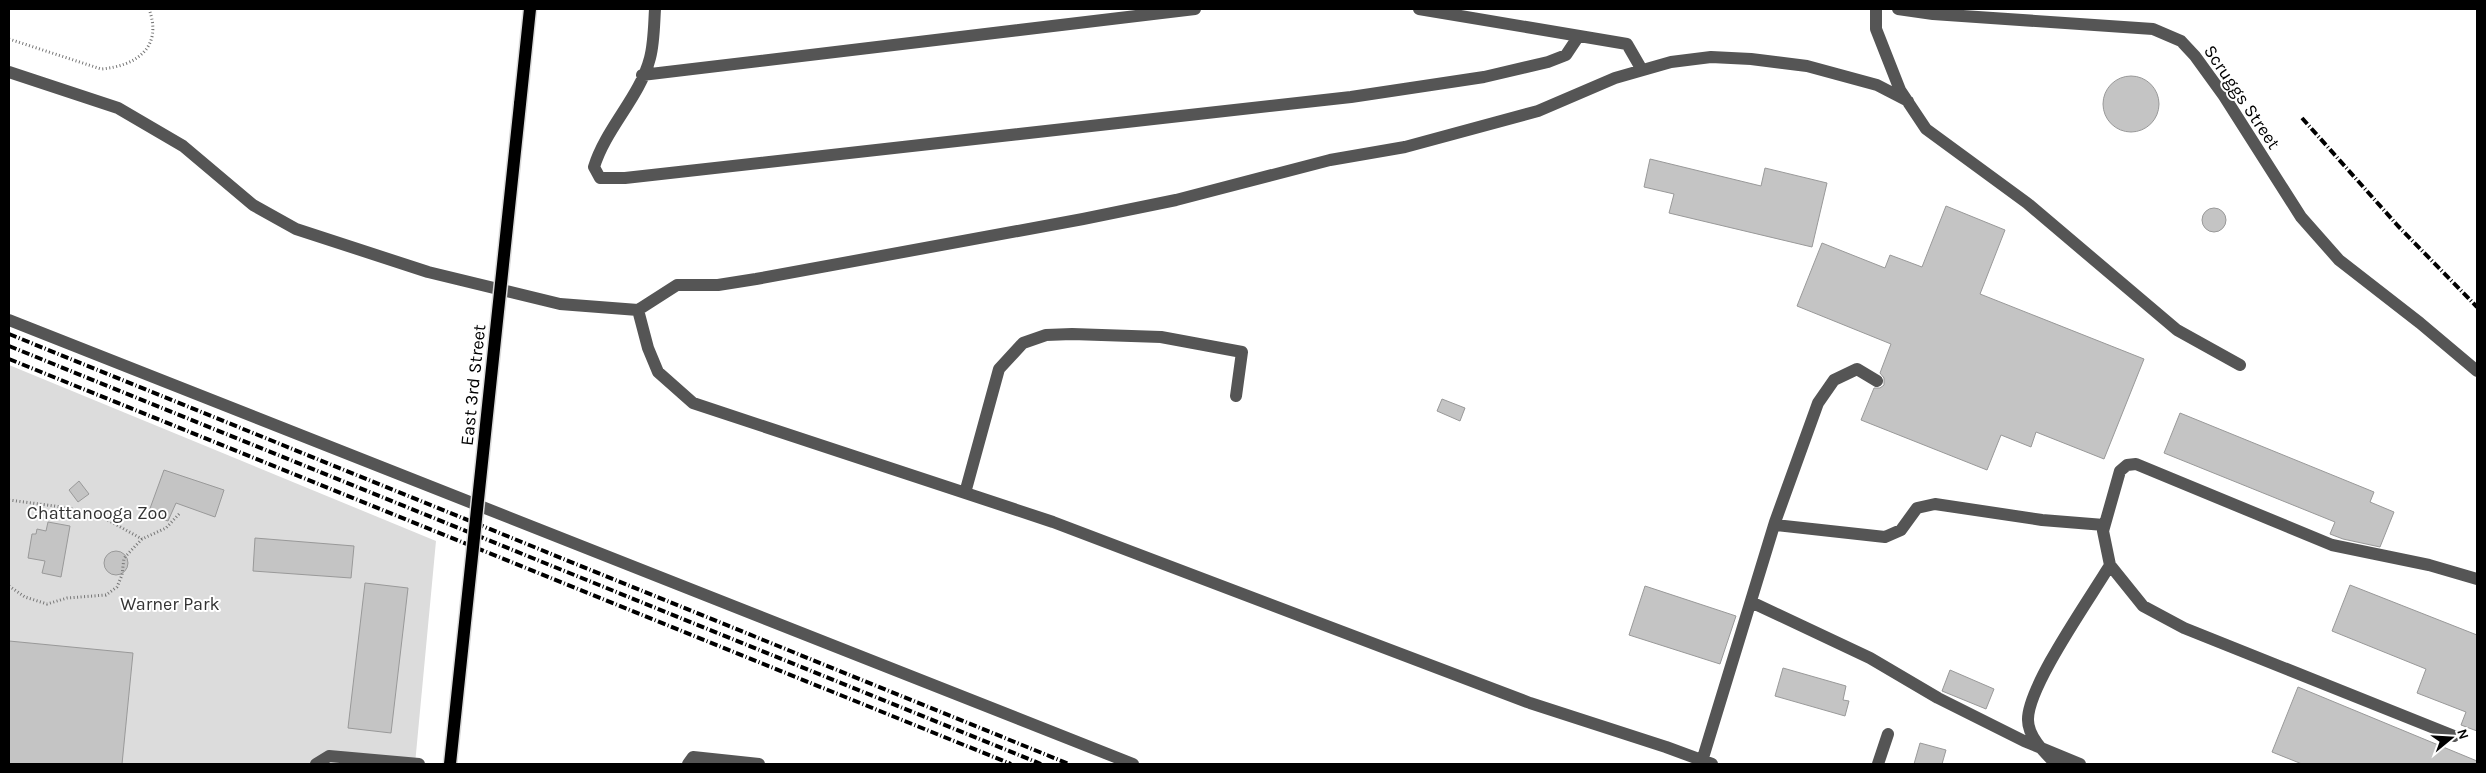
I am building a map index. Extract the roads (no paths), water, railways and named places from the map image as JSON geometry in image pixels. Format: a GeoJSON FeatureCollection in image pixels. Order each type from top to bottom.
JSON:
{"type":"FeatureCollection","features":[{"type":"Feature","properties":{"kind":"main road","name":"East 3rd Street"},"geometry":{"type":"LineString","coordinates":[[450,764],[530,9]]}},
{"type":"Feature","properties":{"kind":"street"},"geometry":{"type":"LineString","coordinates":[[655,9],[650,59],[631,99],[600,147],[594,167],[600,178],[625,178],[1351,97],[1484,77],[1548,62],[1566,55],[1578,37]]}},
{"type":"Feature","properties":{"kind":"street"},"geometry":{"type":"LineString","coordinates":[[642,75],[1195,9]]}},
{"type":"Feature","properties":{"kind":"street"},"geometry":{"type":"LineString","coordinates":[[1418,9],[1627,44],[1642,70]]}},
{"type":"Feature","properties":{"kind":"street"},"geometry":{"type":"LineString","coordinates":[[1876,9],[1876,28],[1900,90],[1926,129],[2028,203],[2177,330],[2240,366]]}},
{"type":"Feature","properties":{"kind":"street","name":"Scruggs Street"},"geometry":{"type":"LineString","coordinates":[[1898,9],[1933,14],[2153,29],[2181,41],[2195,56],[2224,96],[2301,217],[2338,260],[2420,322],[2477,371]]}},
{"type":"Feature","properties":{"kind":"street"},"geometry":{"type":"LineString","coordinates":[[9,72],[118,108],[183,146],[252,205],[296,229],[428,272],[560,304],[638,310],[677,285],[718,285],[756,279],[1083,219],[1176,200],[1330,160],[1405,147],[1538,111],[1616,78],[1671,62],[1710,57],[1751,59],[1807,66],[1877,85],[1908,101]]}},
{"type":"Feature","properties":{"kind":"street"},"geometry":{"type":"LineString","coordinates":[[638,310],[648,348],[658,372],[693,402],[1053,522],[1530,703],[1707,762],[1774,525],[1818,403],[1834,380],[1857,369],[1877,381]]}},
{"type":"Feature","properties":{"kind":"street"},"geometry":{"type":"LineString","coordinates":[[9,320],[1133,764]]}},
{"type":"Feature","properties":{"kind":"street"},"geometry":{"type":"LineString","coordinates":[[965,493],[999,369],[1023,343],[1038,338],[1072,334],[1161,337],[1242,352],[1236,396]]}},
{"type":"Feature","properties":{"kind":"street"},"geometry":{"type":"LineString","coordinates":[[2454,736],[2184,628],[2143,606],[2110,565],[2103,531],[2120,471],[2127,465],[2136,464],[2332,545],[2429,565],[2477,579]]}},
{"type":"Feature","properties":{"kind":"street"},"geometry":{"type":"LineString","coordinates":[[1774,525],[1885,537],[1901,530],[1917,508],[1935,504],[2042,520],[2104,525]]}},
{"type":"Feature","properties":{"kind":"street"},"geometry":{"type":"LineString","coordinates":[[2056,764],[2037,745],[2027,721],[2033,692],[2110,565]]}},
{"type":"Feature","properties":{"kind":"street"},"geometry":{"type":"LineString","coordinates":[[1751,602],[1870,658],[1938,698],[2080,764]]}},
{"type":"Feature","properties":{"kind":"street"},"geometry":{"type":"LineString","coordinates":[[1878,764],[1888,734]]}},
{"type":"Feature","properties":{"kind":"street"},"geometry":{"type":"LineString","coordinates":[[316,764],[328,756],[350,761],[419,764]]}},
{"type":"Feature","properties":{"kind":"street"},"geometry":{"type":"LineString","coordinates":[[688,764],[693,757],[759,764]]}},
{"type":"Feature","properties":{"kind":"railway"},"geometry":{"type":"LineString","coordinates":[[2302,118],[2398,226],[2477,307]]}},
{"type":"Feature","properties":{"kind":"railway"},"geometry":{"type":"LineString","coordinates":[[9,334],[1069,764]]}},
{"type":"Feature","properties":{"kind":"railway"},"geometry":{"type":"LineString","coordinates":[[9,346],[1041,764]]}},
{"type":"Feature","properties":{"kind":"railway"},"geometry":{"type":"LineString","coordinates":[[9,359],[1011,764]]}},
{"type":"Feature","properties":{"kind":"park label","name":"Chattanooga Zoo"},"geometry":{"type":"Point","coordinates":[97,513]}},
{"type":"Feature","properties":{"kind":"park label","name":"Warner Park"},"geometry":{"type":"Point","coordinates":[170,604]}}]}
